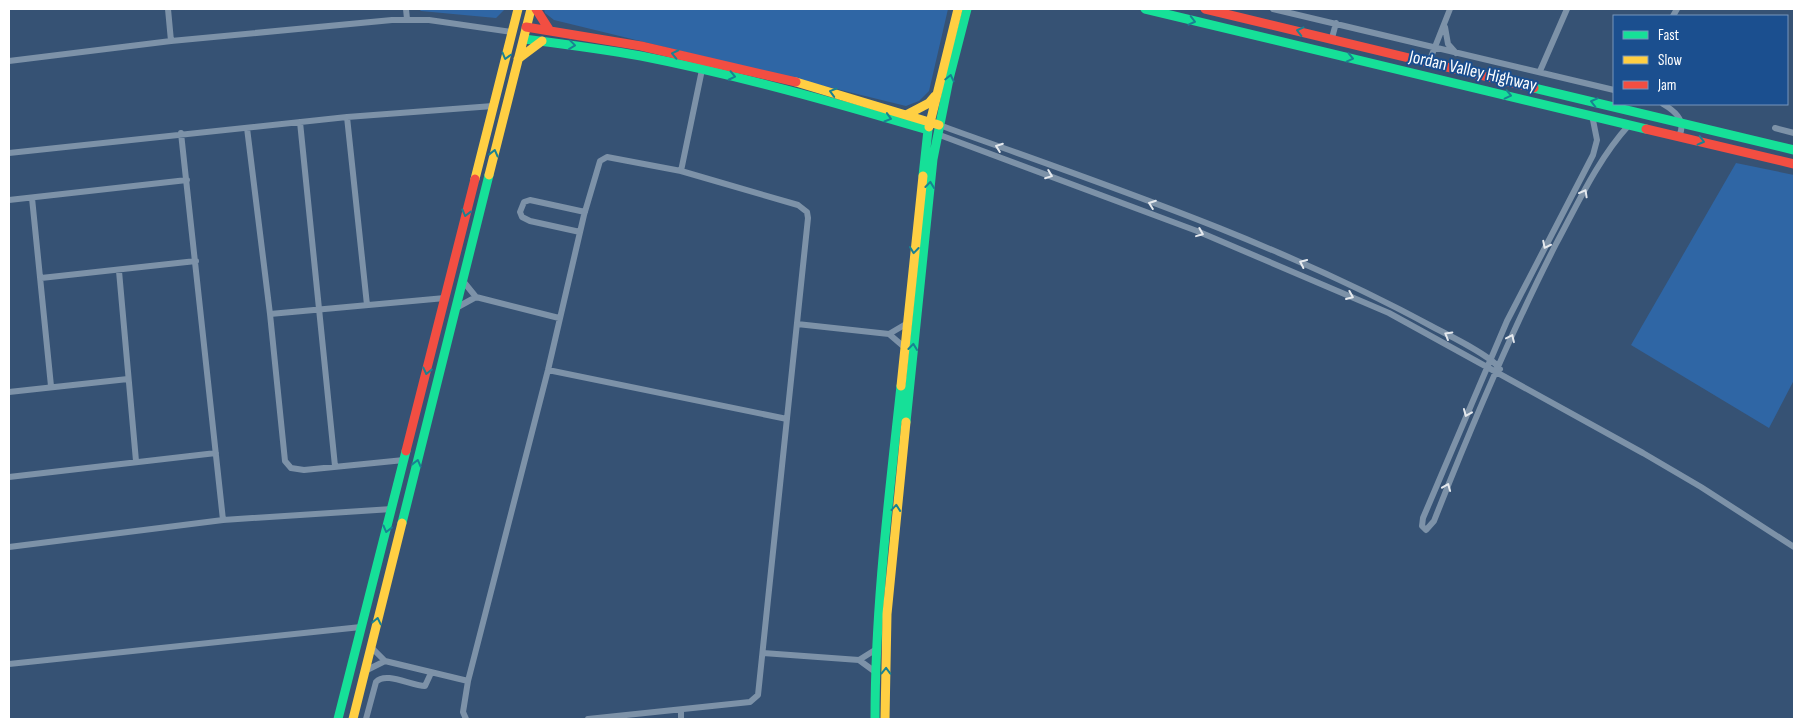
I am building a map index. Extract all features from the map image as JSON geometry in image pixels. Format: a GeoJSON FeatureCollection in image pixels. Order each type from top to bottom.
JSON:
{"type":"FeatureCollection","features":[{"type":"Feature","properties":{"kind":"main road"},"geometry":{"type":"LineString","coordinates":[[338,719],[518,9]]}},
{"type":"Feature","properties":{"kind":"main road"},"geometry":{"type":"LineString","coordinates":[[353,719],[531,9]]}},
{"type":"Feature","properties":{"kind":"main road"},"geometry":{"type":"LineString","coordinates":[[536,9],[550,31]]}},
{"type":"Feature","properties":{"kind":"main road"},"geometry":{"type":"LineString","coordinates":[[876,719],[875,650],[903,346],[925,147],[958,9]]}},
{"type":"Feature","properties":{"kind":"main road"},"geometry":{"type":"LineString","coordinates":[[885,719],[887,614],[921,266],[938,129],[967,9]]}},
{"type":"Feature","properties":{"kind":"main road","name":"Jordan Valley Highway"},"geometry":{"type":"LineString","coordinates":[[1145,9],[1794,164]]}},
{"type":"Feature","properties":{"kind":"main road","name":"Jordan Valley Highway"},"geometry":{"type":"LineString","coordinates":[[1205,9],[1794,150]]}},
{"type":"Feature","properties":{"kind":"main road"},"geometry":{"type":"LineString","coordinates":[[526,27],[641,46],[911,125],[929,125]]}},
{"type":"Feature","properties":{"kind":"main road"},"geometry":{"type":"LineString","coordinates":[[524,39],[703,65],[828,90],[908,114],[938,129]]}},
{"type":"Feature","properties":{"kind":"main road"},"geometry":{"type":"LineString","coordinates":[[518,59],[542,41]]}},
{"type":"Feature","properties":{"kind":"main road"},"geometry":{"type":"LineString","coordinates":[[908,114],[929,103],[936,96]]}},
{"type":"Feature","properties":{"kind":"main road"},"geometry":{"type":"LineString","coordinates":[[911,125],[925,147]]}},
{"type":"Feature","properties":{"kind":"main road"},"geometry":{"type":"LineString","coordinates":[[420,399],[433,398]]}},
{"type":"Feature","properties":{"kind":"street"},"geometry":{"type":"LineString","coordinates":[[168,9],[171,41]]}},
{"type":"Feature","properties":{"kind":"street"},"geometry":{"type":"LineString","coordinates":[[406,9],[407,19]]}},
{"type":"Feature","properties":{"kind":"street"},"geometry":{"type":"LineString","coordinates":[[1273,9],[1613,90]]}},
{"type":"Feature","properties":{"kind":"street"},"geometry":{"type":"LineString","coordinates":[[1429,62],[1450,9]]}},
{"type":"Feature","properties":{"kind":"street"},"geometry":{"type":"LineString","coordinates":[[1540,72],[1566,9]]}},
{"type":"Feature","properties":{"kind":"street"},"geometry":{"type":"LineString","coordinates":[[9,61],[171,41],[407,19],[429,20],[512,32]]}},
{"type":"Feature","properties":{"kind":"street"},"geometry":{"type":"LineString","coordinates":[[1332,38],[1336,23]]}},
{"type":"Feature","properties":{"kind":"street"},"geometry":{"type":"LineString","coordinates":[[1445,25],[1448,44],[1456,53]]}},
{"type":"Feature","properties":{"kind":"street"},"geometry":{"type":"LineString","coordinates":[[681,171],[703,65]]}},
{"type":"Feature","properties":{"kind":"street"},"geometry":{"type":"LineString","coordinates":[[1664,105],[1675,113],[1682,123],[1679,136]]}},
{"type":"Feature","properties":{"kind":"street"},"geometry":{"type":"LineString","coordinates":[[9,153],[182,133],[347,117],[493,106]]}},
{"type":"Feature","properties":{"kind":"street"},"geometry":{"type":"LineString","coordinates":[[1592,115],[1597,140],[1593,155],[1528,279],[1486,368],[1423,518],[1422,526],[1426,530],[1434,521],[1496,369],[1573,212],[1611,146],[1629,125]]}},
{"type":"Feature","properties":{"kind":"street"},"geometry":{"type":"LineString","coordinates":[[347,117],[368,305]]}},
{"type":"Feature","properties":{"kind":"street"},"geometry":{"type":"LineString","coordinates":[[300,122],[335,466]]}},
{"type":"Feature","properties":{"kind":"street"},"geometry":{"type":"LineString","coordinates":[[247,128],[270,314],[284,461],[296,470],[404,460]]}},
{"type":"Feature","properties":{"kind":"street"},"geometry":{"type":"LineString","coordinates":[[1775,128],[1794,133]]}},
{"type":"Feature","properties":{"kind":"street"},"geometry":{"type":"LineString","coordinates":[[938,129],[1280,252],[1392,304],[1490,360],[1503,375],[1701,487],[1794,547]]}},
{"type":"Feature","properties":{"kind":"street"},"geometry":{"type":"LineString","coordinates":[[938,129],[1252,254],[1389,313],[1486,368],[1496,369]]}},
{"type":"Feature","properties":{"kind":"street"},"geometry":{"type":"LineString","coordinates":[[182,133],[223,520]]}},
{"type":"Feature","properties":{"kind":"street"},"geometry":{"type":"LineString","coordinates":[[466,719],[463,712],[468,681],[548,370],[585,212],[600,161],[604,157],[681,171],[798,204],[807,212],[806,247],[759,692],[754,700],[750,702],[588,719]]}},
{"type":"Feature","properties":{"kind":"street"},"geometry":{"type":"LineString","coordinates":[[9,200],[187,180]]}},
{"type":"Feature","properties":{"kind":"street"},"geometry":{"type":"LineString","coordinates":[[32,198],[51,386]]}},
{"type":"Feature","properties":{"kind":"street"},"geometry":{"type":"LineString","coordinates":[[580,232],[530,221],[522,217],[520,212],[524,202],[530,200],[585,212]]}},
{"type":"Feature","properties":{"kind":"street"},"geometry":{"type":"LineString","coordinates":[[41,278],[119,271],[196,261]]}},
{"type":"Feature","properties":{"kind":"street"},"geometry":{"type":"LineString","coordinates":[[119,271],[136,461]]}},
{"type":"Feature","properties":{"kind":"street"},"geometry":{"type":"LineString","coordinates":[[463,281],[476,298],[559,318]]}},
{"type":"Feature","properties":{"kind":"street"},"geometry":{"type":"LineString","coordinates":[[270,314],[445,298]]}},
{"type":"Feature","properties":{"kind":"street"},"geometry":{"type":"LineString","coordinates":[[456,308],[476,298]]}},
{"type":"Feature","properties":{"kind":"street"},"geometry":{"type":"LineString","coordinates":[[797,324],[889,334],[903,346]]}},
{"type":"Feature","properties":{"kind":"street"},"geometry":{"type":"LineString","coordinates":[[889,334],[906,324]]}},
{"type":"Feature","properties":{"kind":"street"},"geometry":{"type":"LineString","coordinates":[[548,370],[787,419]]}},
{"type":"Feature","properties":{"kind":"street"},"geometry":{"type":"LineString","coordinates":[[9,392],[128,379]]}},
{"type":"Feature","properties":{"kind":"street"},"geometry":{"type":"LineString","coordinates":[[9,477],[216,453]]}},
{"type":"Feature","properties":{"kind":"street"},"geometry":{"type":"LineString","coordinates":[[9,547],[223,520],[392,509]]}},
{"type":"Feature","properties":{"kind":"street"},"geometry":{"type":"LineString","coordinates":[[9,664],[362,627]]}},
{"type":"Feature","properties":{"kind":"street"},"geometry":{"type":"LineString","coordinates":[[372,648],[385,661],[468,681]]}},
{"type":"Feature","properties":{"kind":"street"},"geometry":{"type":"LineString","coordinates":[[858,660],[875,650]]}},
{"type":"Feature","properties":{"kind":"street"},"geometry":{"type":"LineString","coordinates":[[763,653],[858,660],[874,671]]}},
{"type":"Feature","properties":{"kind":"street"},"geometry":{"type":"LineString","coordinates":[[365,671],[385,661]]}},
{"type":"Feature","properties":{"kind":"street"},"geometry":{"type":"LineString","coordinates":[[366,719],[378,679],[386,678],[424,686],[430,673]]}},
{"type":"Feature","properties":{"kind":"street"},"geometry":{"type":"LineString","coordinates":[[681,710],[681,719]]}},
{"type":"Feature","properties":{"kind":"shaded area"},"geometry":{"type":"Polygon","coordinates":[[[419,9],[505,9],[496,18],[421,11],[419,9]]]}},
{"type":"Feature","properties":{"kind":"shaded area"},"geometry":{"type":"Polygon","coordinates":[[[544,9],[948,9],[929,91],[919,101],[906,106],[554,20],[545,13],[544,9]]]}},
{"type":"Feature","properties":{"kind":"shaded area"},"geometry":{"type":"Polygon","coordinates":[[[1736,163],[1794,175],[1794,380],[1769,428],[1631,345],[1736,163]]]}},
{"type":"Feature","properties":{"kind":"traffic: fast"},"geometry":{"type":"LineString","coordinates":[[906,422],[933,159],[949,79],[967,9]]}},
{"type":"Feature","properties":{"kind":"traffic: fast"},"geometry":{"type":"LineString","coordinates":[[1145,9],[1646,129]]}},
{"type":"Feature","properties":{"kind":"traffic: fast"},"geometry":{"type":"LineString","coordinates":[[524,39],[612,51],[677,63],[857,109],[928,130],[923,176]]}},
{"type":"Feature","properties":{"kind":"traffic: fast"},"geometry":{"type":"LineString","coordinates":[[1534,88],[1794,150]]}},
{"type":"Feature","properties":{"kind":"traffic: fast"},"geometry":{"type":"LineString","coordinates":[[402,523],[489,175]]}},
{"type":"Feature","properties":{"kind":"traffic: fast"},"geometry":{"type":"LineString","coordinates":[[875,719],[880,594],[901,386]]}},
{"type":"Feature","properties":{"kind":"traffic: fast"},"geometry":{"type":"LineString","coordinates":[[338,719],[406,451]]}},
{"type":"Feature","properties":{"kind":"traffic: slow"},"geometry":{"type":"LineString","coordinates":[[475,179],[518,9]]}},
{"type":"Feature","properties":{"kind":"traffic: slow"},"geometry":{"type":"LineString","coordinates":[[489,175],[531,9]]}},
{"type":"Feature","properties":{"kind":"traffic: slow"},"geometry":{"type":"LineString","coordinates":[[929,127],[958,9]]}},
{"type":"Feature","properties":{"kind":"traffic: slow"},"geometry":{"type":"LineString","coordinates":[[518,59],[542,41]]}},
{"type":"Feature","properties":{"kind":"traffic: slow"},"geometry":{"type":"LineString","coordinates":[[796,82],[939,125]]}},
{"type":"Feature","properties":{"kind":"traffic: slow"},"geometry":{"type":"LineString","coordinates":[[908,114],[929,103],[935,96]]}},
{"type":"Feature","properties":{"kind":"traffic: slow"},"geometry":{"type":"LineString","coordinates":[[901,386],[923,176]]}},
{"type":"Feature","properties":{"kind":"traffic: slow"},"geometry":{"type":"LineString","coordinates":[[885,719],[887,614],[906,422]]}},
{"type":"Feature","properties":{"kind":"traffic: slow"},"geometry":{"type":"LineString","coordinates":[[353,719],[402,523]]}},
{"type":"Feature","properties":{"kind":"traffic: jam"},"geometry":{"type":"LineString","coordinates":[[536,9],[550,31]]}},
{"type":"Feature","properties":{"kind":"traffic: jam"},"geometry":{"type":"LineString","coordinates":[[1205,9],[1534,88]]}},
{"type":"Feature","properties":{"kind":"traffic: jam"},"geometry":{"type":"LineString","coordinates":[[526,27],[641,46],[796,82]]}},
{"type":"Feature","properties":{"kind":"traffic: jam"},"geometry":{"type":"LineString","coordinates":[[1646,129],[1794,164]]}},
{"type":"Feature","properties":{"kind":"traffic: jam"},"geometry":{"type":"LineString","coordinates":[[406,451],[475,179]]}}]}
